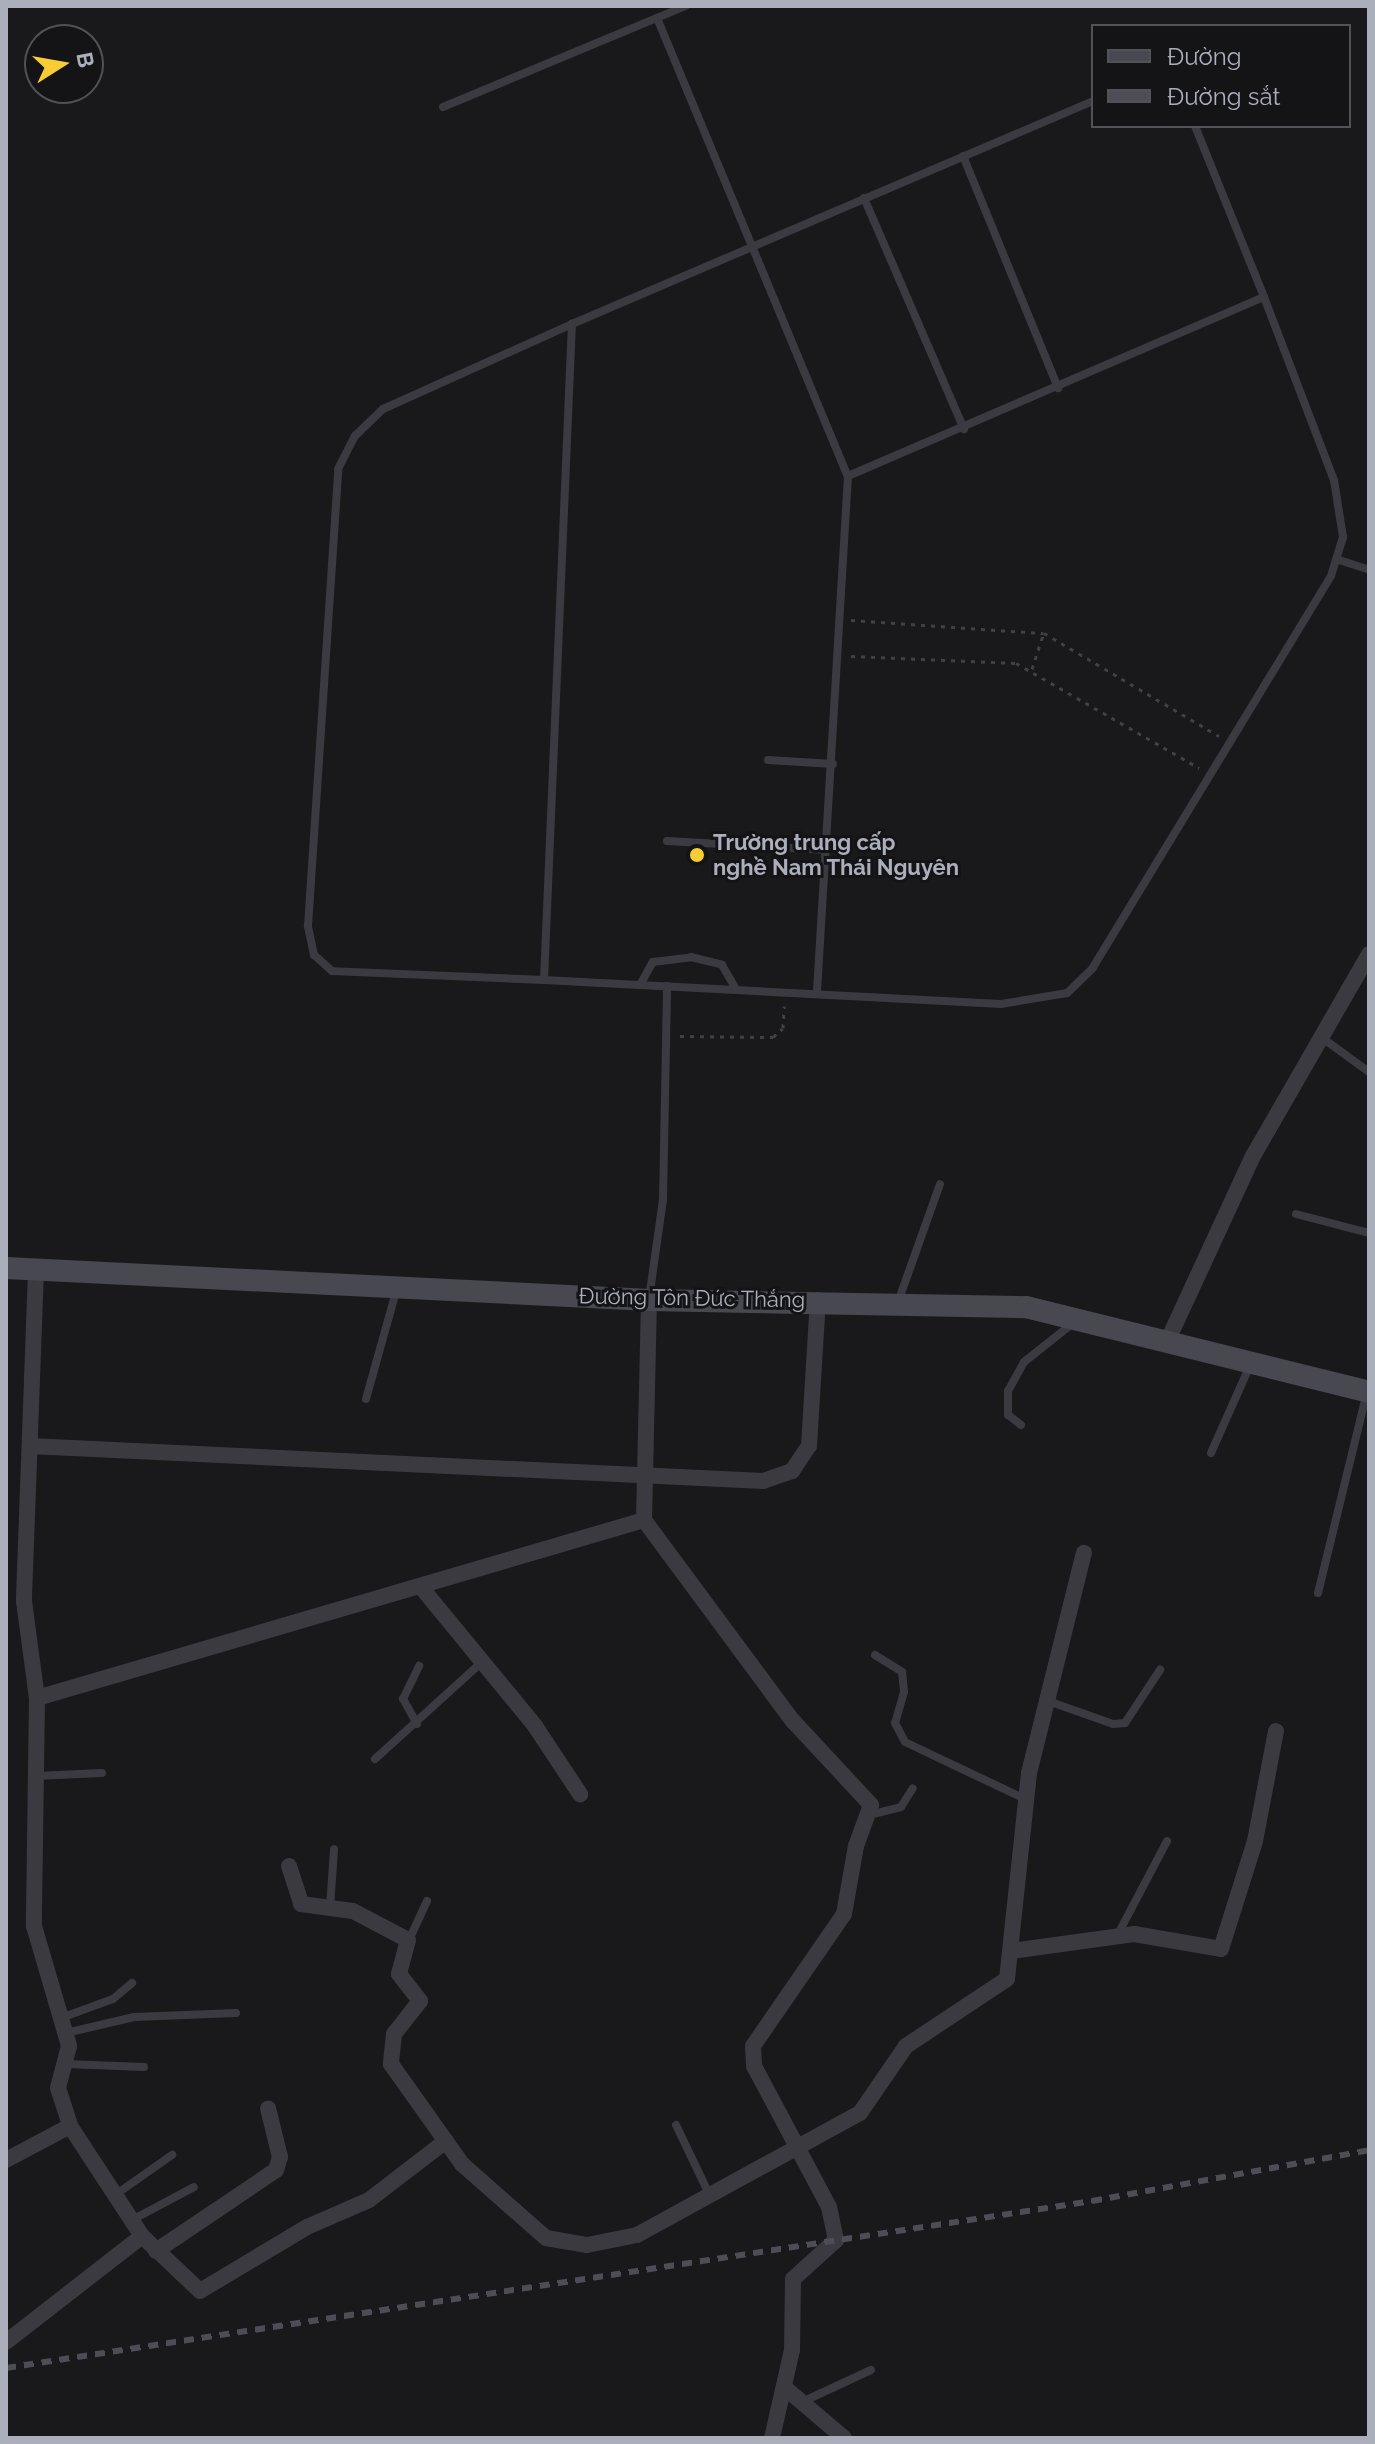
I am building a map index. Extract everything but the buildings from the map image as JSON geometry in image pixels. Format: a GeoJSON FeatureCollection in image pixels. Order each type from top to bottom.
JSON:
{"type":"FeatureCollection","features":[{"type":"Feature","properties":{"kind":"main road","name":"Đường Tôn Đức Thắng"},"geometry":{"type":"LineString","coordinates":[[6,1268],[649,1300],[818,1300],[1026,1307],[1368,1392]]}},
{"type":"Feature","properties":{"kind":"street"},"geometry":{"type":"LineString","coordinates":[[1167,1342],[1253,1156],[1369,954]]}},
{"type":"Feature","properties":{"kind":"street"},"geometry":{"type":"LineString","coordinates":[[36,1270],[24,1601],[37,1698],[34,1926],[64,2026],[66,2064],[58,2088],[70,2126],[142,2236],[193,2289],[208,2289],[307,2227],[382,2192],[446,2141]]}},
{"type":"Feature","properties":{"kind":"street"},"geometry":{"type":"LineString","coordinates":[[649,1300],[644,1520],[793,1721],[867,1796],[869,1815],[857,1841],[844,1914],[753,2046],[754,2066],[799,2144],[829,2207],[836,2240],[795,2272],[784,2387],[772,2438]]}},
{"type":"Feature","properties":{"kind":"street"},"geometry":{"type":"LineString","coordinates":[[30,1446],[645,1478],[763,1481],[802,1462],[809,1446],[818,1300]]}},
{"type":"Feature","properties":{"kind":"street"},"geometry":{"type":"LineString","coordinates":[[37,1698],[644,1520]]}},
{"type":"Feature","properties":{"kind":"street"},"geometry":{"type":"LineString","coordinates":[[289,1866],[301,1904],[353,1911],[408,1940],[399,1974],[420,2001],[394,2034],[391,2064],[446,2141],[527,2226],[564,2245],[637,2235],[860,2113],[906,2046],[1000,1987],[1012,1951],[1025,1799],[1084,1553]]}},
{"type":"Feature","properties":{"kind":"street"},"geometry":{"type":"LineString","coordinates":[[421,1587],[483,1662],[580,1794]]}},
{"type":"Feature","properties":{"kind":"street"},"geometry":{"type":"LineString","coordinates":[[1012,1951],[1118,1934],[1212,1950],[1224,1945],[1255,1841],[1276,1731]]}},
{"type":"Feature","properties":{"kind":"street"},"geometry":{"type":"LineString","coordinates":[[156,2251],[276,2170],[280,2157],[268,2108]]}},
{"type":"Feature","properties":{"kind":"street"},"geometry":{"type":"LineString","coordinates":[[6,2160],[70,2126]]}},
{"type":"Feature","properties":{"kind":"street"},"geometry":{"type":"LineString","coordinates":[[6,2342],[142,2236]]}},
{"type":"Feature","properties":{"kind":"street"},"geometry":{"type":"LineString","coordinates":[[784,2387],[844,2438]]}},
{"type":"Feature","properties":{"kind":"lane"},"geometry":{"type":"LineString","coordinates":[[443,107],[686,6]]}},
{"type":"Feature","properties":{"kind":"lane"},"geometry":{"type":"LineString","coordinates":[[657,18],[848,476],[817,992]]}},
{"type":"Feature","properties":{"kind":"lane"},"geometry":{"type":"LineString","coordinates":[[1091,102],[751,246],[383,409],[355,436],[338,469],[308,926],[314,955],[332,971],[784,990],[1001,1004],[1067,993],[1093,968],[1336,559],[1343,537],[1338,495],[1264,297],[1196,128]]}},
{"type":"Feature","properties":{"kind":"lane"},"geometry":{"type":"LineString","coordinates":[[963,156],[1058,388]]}},
{"type":"Feature","properties":{"kind":"lane"},"geometry":{"type":"LineString","coordinates":[[864,198],[964,429]]}},
{"type":"Feature","properties":{"kind":"lane"},"geometry":{"type":"LineString","coordinates":[[848,476],[964,429],[1264,297]]}},
{"type":"Feature","properties":{"kind":"lane"},"geometry":{"type":"LineString","coordinates":[[544,980],[572,324]]}},
{"type":"Feature","properties":{"kind":"lane"},"geometry":{"type":"LineString","coordinates":[[1336,559],[1369,570]]}},
{"type":"Feature","properties":{"kind":"lane"},"geometry":{"type":"LineString","coordinates":[[768,760],[833,764]]}},
{"type":"Feature","properties":{"kind":"lane"},"geometry":{"type":"LineString","coordinates":[[667,841],[827,850]]}},
{"type":"Feature","properties":{"kind":"lane"},"geometry":{"type":"LineString","coordinates":[[640,985],[653,962],[691,957],[722,965],[736,989]]}},
{"type":"Feature","properties":{"kind":"lane"},"geometry":{"type":"LineString","coordinates":[[649,1300],[663,1200],[667,986]]}},
{"type":"Feature","properties":{"kind":"lane"},"geometry":{"type":"LineString","coordinates":[[1321,1036],[1369,1072]]}},
{"type":"Feature","properties":{"kind":"lane"},"geometry":{"type":"LineString","coordinates":[[898,1303],[940,1184]]}},
{"type":"Feature","properties":{"kind":"lane"},"geometry":{"type":"LineString","coordinates":[[1296,1214],[1369,1233]]}},
{"type":"Feature","properties":{"kind":"lane"},"geometry":{"type":"LineString","coordinates":[[366,1399],[397,1288]]}},
{"type":"Feature","properties":{"kind":"lane"},"geometry":{"type":"LineString","coordinates":[[1021,1425],[1008,1415],[1008,1391],[1024,1362],[1077,1320]]}},
{"type":"Feature","properties":{"kind":"lane"},"geometry":{"type":"LineString","coordinates":[[1211,1453],[1252,1363]]}},
{"type":"Feature","properties":{"kind":"lane"},"geometry":{"type":"LineString","coordinates":[[1318,1593],[1368,1392]]}},
{"type":"Feature","properties":{"kind":"lane"},"geometry":{"type":"LineString","coordinates":[[875,1655],[902,1672],[904,1692],[895,1723],[905,1742],[1025,1799]]}},
{"type":"Feature","properties":{"kind":"lane"},"geometry":{"type":"LineString","coordinates":[[375,1759],[483,1662]]}},
{"type":"Feature","properties":{"kind":"lane"},"geometry":{"type":"LineString","coordinates":[[417,1724],[403,1699],[419,1666]]}},
{"type":"Feature","properties":{"kind":"lane"},"geometry":{"type":"LineString","coordinates":[[1047,1701],[1125,1723],[1160,1670]]}},
{"type":"Feature","properties":{"kind":"lane"},"geometry":{"type":"LineString","coordinates":[[36,1776],[102,1773]]}},
{"type":"Feature","properties":{"kind":"lane"},"geometry":{"type":"LineString","coordinates":[[869,1815],[901,1807],[913,1788]]}},
{"type":"Feature","properties":{"kind":"lane"},"geometry":{"type":"LineString","coordinates":[[1118,1934],[1167,1841]]}},
{"type":"Feature","properties":{"kind":"lane"},"geometry":{"type":"LineString","coordinates":[[330,1908],[334,1849]]}},
{"type":"Feature","properties":{"kind":"lane"},"geometry":{"type":"LineString","coordinates":[[408,1940],[427,1901]]}},
{"type":"Feature","properties":{"kind":"lane"},"geometry":{"type":"LineString","coordinates":[[64,2026],[113,1999],[132,1983]]}},
{"type":"Feature","properties":{"kind":"lane"},"geometry":{"type":"LineString","coordinates":[[64,2026],[134,2017],[236,2013]]}},
{"type":"Feature","properties":{"kind":"lane"},"geometry":{"type":"LineString","coordinates":[[66,2064],[144,2067]]}},
{"type":"Feature","properties":{"kind":"lane"},"geometry":{"type":"LineString","coordinates":[[676,2125],[710,2196]]}},
{"type":"Feature","properties":{"kind":"lane"},"geometry":{"type":"LineString","coordinates":[[115,2195],[172,2155]]}},
{"type":"Feature","properties":{"kind":"lane"},"geometry":{"type":"LineString","coordinates":[[132,2220],[194,2187]]}},
{"type":"Feature","properties":{"kind":"lane"},"geometry":{"type":"LineString","coordinates":[[802,2402],[871,2370]]}},
{"type":"Feature","properties":{"kind":"path"},"geometry":{"type":"LineString","coordinates":[[840,620],[1044,633],[1229,742]]}},
{"type":"Feature","properties":{"kind":"path"},"geometry":{"type":"LineString","coordinates":[[1032,669],[1044,633]]}},
{"type":"Feature","properties":{"kind":"path"},"geometry":{"type":"LineString","coordinates":[[838,655],[1016,663],[1032,669],[1209,774]]}},
{"type":"Feature","properties":{"kind":"path"},"geometry":{"type":"LineString","coordinates":[[665,1035],[773,1037],[783,1028],[784,990]]}},
{"type":"Feature","properties":{"kind":"railway"},"geometry":{"type":"LineString","coordinates":[[6,2368],[1092,2201],[1369,2150]]}},
{"type":"Feature","properties":{"kind":"place","name":"Trường trung cấp nghề Nam Thái Nguyên"},"geometry":{"type":"Point","coordinates":[697,855]}}]}
